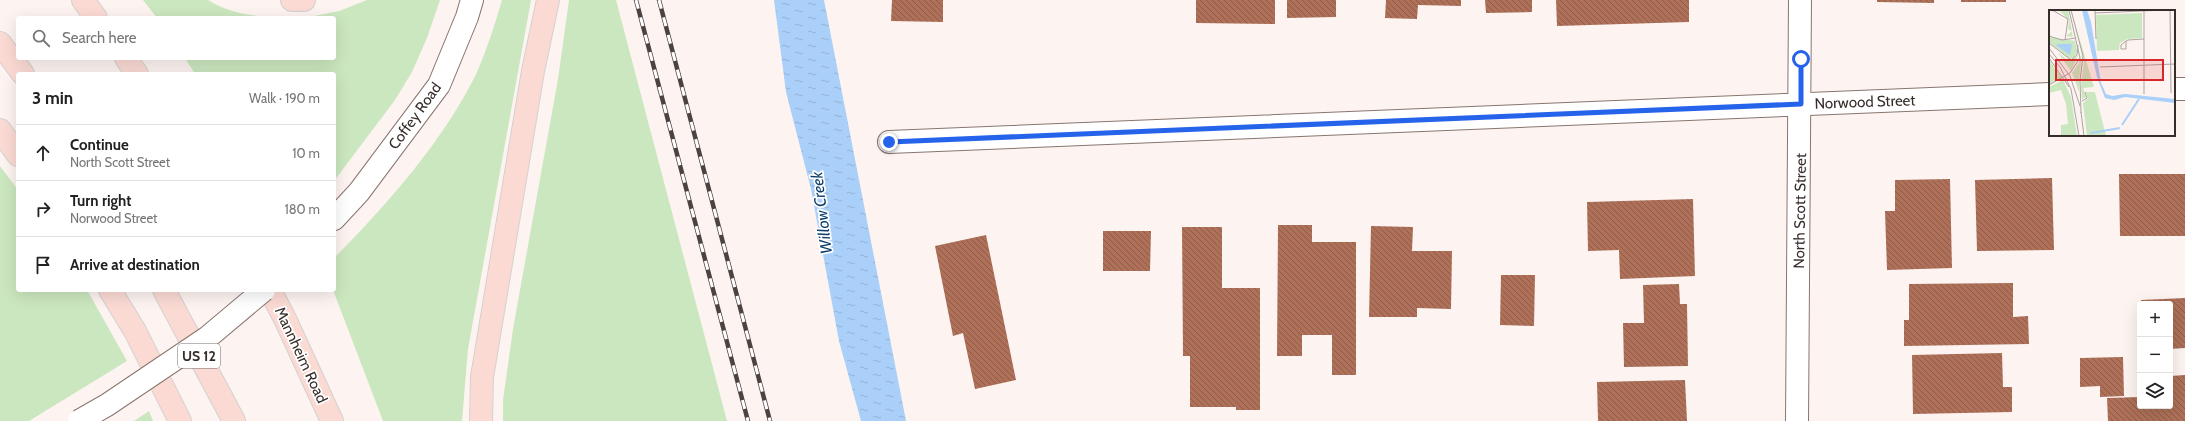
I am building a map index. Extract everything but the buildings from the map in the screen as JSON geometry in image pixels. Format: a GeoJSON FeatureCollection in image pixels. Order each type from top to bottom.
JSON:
{"type":"FeatureCollection","features":[{"type":"Feature","properties":{"kind":"main road"},"geometry":{"type":"LineString","coordinates":[[83,0],[95,16]]}},
{"type":"Feature","properties":{"kind":"main road"},"geometry":{"type":"LineString","coordinates":[[292,0],[304,0]]}},
{"type":"Feature","properties":{"kind":"main road"},"geometry":{"type":"LineString","coordinates":[[481,421],[482,377],[533,71],[548,0]]}},
{"type":"Feature","properties":{"kind":"main road"},"geometry":{"type":"LineString","coordinates":[[0,43],[22,72]]}},
{"type":"Feature","properties":{"kind":"main road"},"geometry":{"type":"LineString","coordinates":[[127,60],[136,72]]}},
{"type":"Feature","properties":{"kind":"main road"},"geometry":{"type":"LineString","coordinates":[[0,130],[16,152]]}},
{"type":"Feature","properties":{"kind":"main road"},"geometry":{"type":"LineString","coordinates":[[111,292],[135,330],[180,421]]}},
{"type":"Feature","properties":{"kind":"main road","name":"US 12"},"geometry":{"type":"LineString","coordinates":[[165,292],[234,421]]}},
{"type":"Feature","properties":{"kind":"main road","name":"Mannheim Road"},"geometry":{"type":"LineString","coordinates":[[271,292],[332,421]]}},
{"type":"Feature","properties":{"kind":"street","name":"Coffey Road"},"geometry":{"type":"LineString","coordinates":[[336,217],[359,192],[439,85],[467,17],[472,0]]}},
{"type":"Feature","properties":{"kind":"street","name":"North Scott Street"},"geometry":{"type":"LineString","coordinates":[[1797,421],[1801,104],[1800,0]]}},
{"type":"Feature","properties":{"kind":"street","name":"Norwood Street"},"geometry":{"type":"LineString","coordinates":[[889,142],[2049,94]]}},
{"type":"Feature","properties":{"kind":"street"},"geometry":{"type":"LineString","coordinates":[[79,421],[107,405],[208,337],[262,292]]}},
{"type":"Feature","properties":{"kind":"green space"},"geometry":{"type":"Polygon","coordinates":[[[143,0],[208,0],[225,9],[254,16],[155,16],[143,0]]]}},
{"type":"Feature","properties":{"kind":"green space"},"geometry":{"type":"Polygon","coordinates":[[[367,0],[440,0],[427,38],[412,72],[395,100],[336,178],[336,72],[194,72],[186,60],[336,60],[336,16],[314,16],[339,11],[367,0]]]}},
{"type":"Feature","properties":{"kind":"green space"},"geometry":{"type":"Polygon","coordinates":[[[502,0],[531,0],[468,349],[462,421],[383,421],[334,292],[336,292],[336,256],[394,194],[431,147],[464,97],[477,72],[491,36],[502,0]]]}},
{"type":"Feature","properties":{"kind":"green space"},"geometry":{"type":"Polygon","coordinates":[[[569,0],[616,0],[727,421],[503,421],[503,400],[513,329],[558,79],[569,0]]]}},
{"type":"Feature","properties":{"kind":"green space"},"geometry":{"type":"Polygon","coordinates":[[[0,166],[16,187],[16,292],[88,292],[127,361],[29,421],[0,421],[0,166]]]}},
{"type":"Feature","properties":{"kind":"green space"},"geometry":{"type":"Polygon","coordinates":[[[149,411],[153,421],[134,421],[149,411]]]}},
{"type":"Feature","properties":{"kind":"water","name":"Willow Creek"},"geometry":{"type":"Polygon","coordinates":[[[774,0],[824,0],[906,421],[861,421],[839,341],[811,189],[786,92],[774,0]]]}},
{"type":"Feature","properties":{"kind":"railway"},"geometry":{"type":"LineString","coordinates":[[636,0],[748,421]]}},
{"type":"Feature","properties":{"kind":"railway"},"geometry":{"type":"LineString","coordinates":[[659,0],[770,421]]}},
{"type":"Feature","properties":{"kind":"route"},"geometry":{"type":"LineString","coordinates":[[889,142],[1801,104],[1801,59]]}}]}
